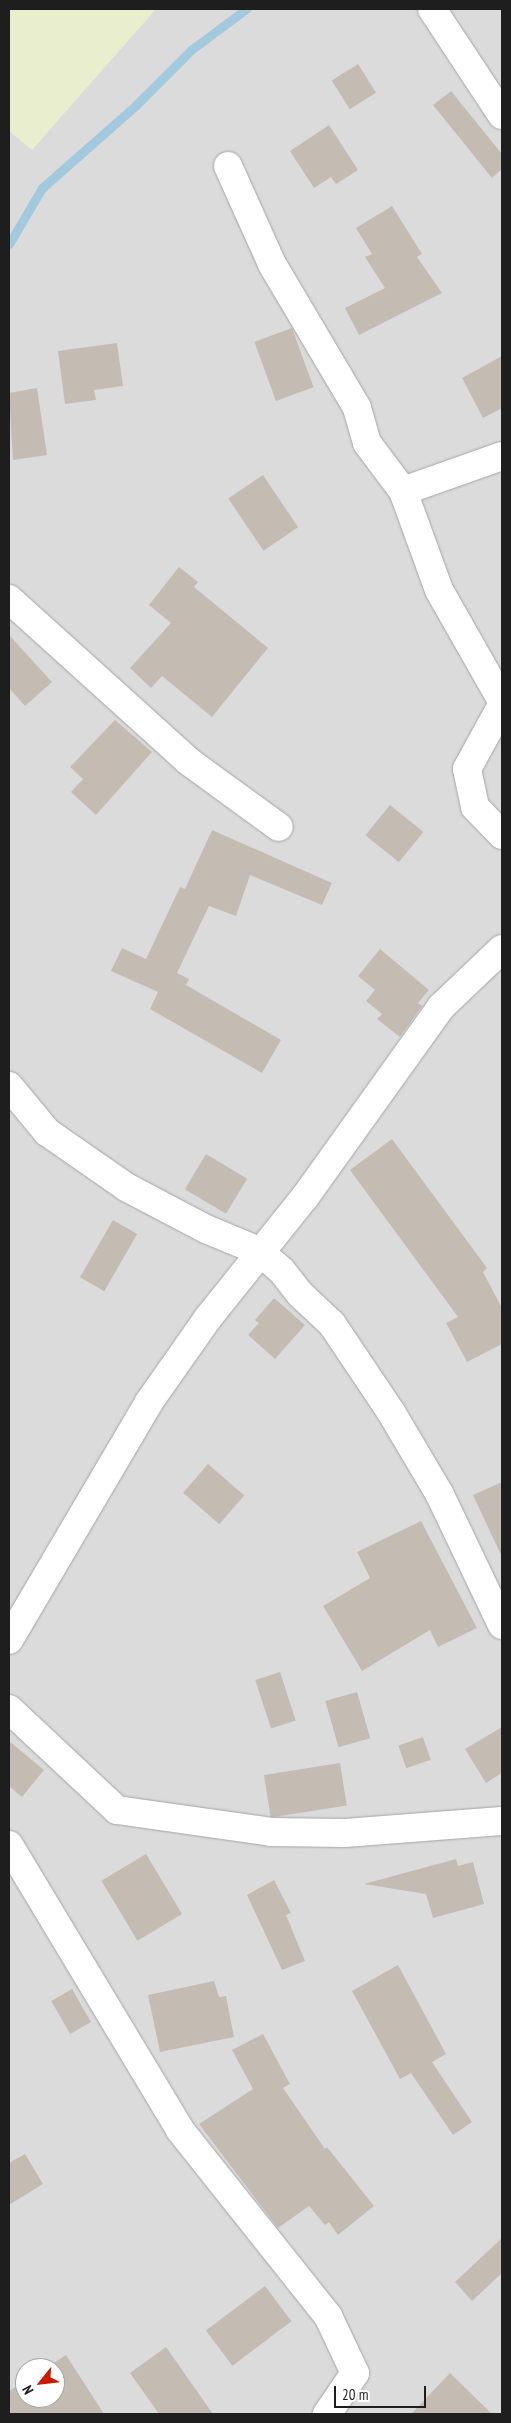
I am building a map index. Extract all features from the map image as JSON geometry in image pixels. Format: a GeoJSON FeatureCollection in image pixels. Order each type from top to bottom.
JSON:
{"type":"FeatureCollection","features":[{"type":"Feature","properties":{"kind":"street"},"geometry":{"type":"LineString","coordinates":[[432,9],[502,115]]}},
{"type":"Feature","properties":{"kind":"street"},"geometry":{"type":"LineString","coordinates":[[228,166],[272,264],[357,408],[367,443],[403,491],[440,590],[502,701]]}},
{"type":"Feature","properties":{"kind":"street"},"geometry":{"type":"LineString","coordinates":[[403,491],[502,456]]}},
{"type":"Feature","properties":{"kind":"street"},"geometry":{"type":"LineString","coordinates":[[9,599],[188,760],[279,827]]}},
{"type":"Feature","properties":{"kind":"street"},"geometry":{"type":"LineString","coordinates":[[502,706],[467,769],[475,807],[502,836]]}},
{"type":"Feature","properties":{"kind":"street"},"geometry":{"type":"LineString","coordinates":[[9,1640],[149,1402],[259,1252],[305,1197],[441,1007],[502,949]]}},
{"type":"Feature","properties":{"kind":"street"},"geometry":{"type":"LineString","coordinates":[[9,1086],[47,1132],[126,1187],[206,1229],[259,1252],[282,1271],[300,1294],[332,1324],[356,1357],[440,1495],[502,1625]]}},
{"type":"Feature","properties":{"kind":"street"},"geometry":{"type":"LineString","coordinates":[[9,1709],[117,1810],[271,1832],[345,1833],[502,1821]]}},
{"type":"Feature","properties":{"kind":"street"},"geometry":{"type":"LineString","coordinates":[[9,1845],[180,2130],[328,2316],[355,2373],[327,2414]]}},
{"type":"Feature","properties":{"kind":"shaded area"},"geometry":{"type":"Polygon","coordinates":[[[9,9],[502,9],[502,2414],[9,2414],[9,9]]]}},
{"type":"Feature","properties":{"kind":"green space"},"geometry":{"type":"Polygon","coordinates":[[[9,9],[156,9],[32,150],[9,131],[9,9]]]}},
{"type":"Feature","properties":{"kind":"building"},"geometry":{"type":"Polygon","coordinates":[[[358,64],[376,93],[350,109],[332,80],[358,64]]]}},
{"type":"Feature","properties":{"kind":"building"},"geometry":{"type":"Polygon","coordinates":[[[451,91],[502,154],[502,169],[492,178],[433,105],[451,91]]]}},
{"type":"Feature","properties":{"kind":"building"},"geometry":{"type":"Polygon","coordinates":[[[329,125],[358,170],[336,184],[331,177],[314,188],[290,151],[329,125]]]}},
{"type":"Feature","properties":{"kind":"building"},"geometry":{"type":"Polygon","coordinates":[[[392,206],[422,254],[417,257],[442,293],[359,335],[345,308],[385,288],[365,257],[372,254],[356,228],[392,206]]]}},
{"type":"Feature","properties":{"kind":"building"},"geometry":{"type":"Polygon","coordinates":[[[292,328],[314,387],[276,401],[254,342],[292,328]]]}},
{"type":"Feature","properties":{"kind":"building"},"geometry":{"type":"Polygon","coordinates":[[[117,343],[123,386],[94,390],[96,400],[65,404],[58,351],[117,343]]]}},
{"type":"Feature","properties":{"kind":"building"},"geometry":{"type":"Polygon","coordinates":[[[502,356],[502,408],[483,418],[462,378],[502,356]]]}},
{"type":"Feature","properties":{"kind":"building"},"geometry":{"type":"Polygon","coordinates":[[[37,388],[47,455],[13,460],[9,393],[37,388]]]}},
{"type":"Feature","properties":{"kind":"building"},"geometry":{"type":"Polygon","coordinates":[[[263,475],[298,527],[263,551],[228,498],[263,475]]]}},
{"type":"Feature","properties":{"kind":"building"},"geometry":{"type":"Polygon","coordinates":[[[179,567],[198,582],[194,587],[268,648],[212,717],[162,676],[151,688],[130,668],[171,623],[149,605],[179,567]]]}},
{"type":"Feature","properties":{"kind":"building"},"geometry":{"type":"Polygon","coordinates":[[[9,635],[52,682],[25,706],[9,688],[9,635]]]}},
{"type":"Feature","properties":{"kind":"building"},"geometry":{"type":"Polygon","coordinates":[[[115,720],[152,752],[96,815],[71,792],[83,779],[70,767],[115,720]]]}},
{"type":"Feature","properties":{"kind":"building"},"geometry":{"type":"Polygon","coordinates":[[[390,805],[423,832],[399,862],[365,835],[390,805]]]}},
{"type":"Feature","properties":{"kind":"building"},"geometry":{"type":"Polygon","coordinates":[[[212,830],[332,883],[322,905],[250,875],[236,916],[209,906],[177,973],[189,979],[186,985],[281,1040],[262,1073],[150,1009],[158,992],[111,971],[122,948],[146,959],[180,887],[185,889],[212,830]]]}},
{"type":"Feature","properties":{"kind":"building"},"geometry":{"type":"Polygon","coordinates":[[[380,949],[429,990],[418,1003],[422,1006],[400,1037],[377,1019],[382,1014],[366,1001],[375,990],[358,976],[380,949]]]}},
{"type":"Feature","properties":{"kind":"building"},"geometry":{"type":"Polygon","coordinates":[[[392,1139],[487,1268],[483,1272],[502,1308],[502,1344],[467,1362],[446,1323],[458,1317],[350,1170],[392,1139]]]}},
{"type":"Feature","properties":{"kind":"building"},"geometry":{"type":"Polygon","coordinates":[[[206,1154],[247,1179],[226,1214],[185,1189],[206,1154]]]}},
{"type":"Feature","properties":{"kind":"building"},"geometry":{"type":"Polygon","coordinates":[[[113,1220],[137,1234],[104,1291],[80,1277],[113,1220]]]}},
{"type":"Feature","properties":{"kind":"building"},"geometry":{"type":"Polygon","coordinates":[[[274,1298],[305,1325],[275,1359],[248,1335],[259,1323],[255,1320],[274,1298]]]}},
{"type":"Feature","properties":{"kind":"building"},"geometry":{"type":"Polygon","coordinates":[[[208,1464],[244,1495],[219,1524],[183,1493],[208,1464]]]}},
{"type":"Feature","properties":{"kind":"building"},"geometry":{"type":"Polygon","coordinates":[[[502,1482],[502,1557],[473,1495],[502,1482]]]}},
{"type":"Feature","properties":{"kind":"building"},"geometry":{"type":"Polygon","coordinates":[[[421,1521],[477,1628],[438,1647],[430,1630],[362,1671],[323,1606],[370,1578],[357,1552],[421,1521]]]}},
{"type":"Feature","properties":{"kind":"building"},"geometry":{"type":"Polygon","coordinates":[[[280,1672],[296,1721],[271,1729],[255,1680],[280,1672]]]}},
{"type":"Feature","properties":{"kind":"building"},"geometry":{"type":"Polygon","coordinates":[[[357,1692],[370,1738],[339,1747],[325,1701],[357,1692]]]}},
{"type":"Feature","properties":{"kind":"building"},"geometry":{"type":"Polygon","coordinates":[[[502,1727],[502,1773],[486,1783],[465,1749],[502,1727]]]}},
{"type":"Feature","properties":{"kind":"building"},"geometry":{"type":"Polygon","coordinates":[[[423,1737],[431,1760],[406,1768],[398,1745],[423,1737]]]}},
{"type":"Feature","properties":{"kind":"building"},"geometry":{"type":"Polygon","coordinates":[[[9,1741],[44,1770],[22,1797],[9,1786],[9,1741]]]}},
{"type":"Feature","properties":{"kind":"building"},"geometry":{"type":"Polygon","coordinates":[[[340,1763],[347,1805],[271,1818],[264,1775],[340,1763]]]}},
{"type":"Feature","properties":{"kind":"building"},"geometry":{"type":"Polygon","coordinates":[[[146,1854],[182,1914],[137,1941],[101,1881],[146,1854]]]}},
{"type":"Feature","properties":{"kind":"building"},"geometry":{"type":"Polygon","coordinates":[[[456,1859],[458,1866],[473,1862],[484,1904],[433,1918],[426,1894],[364,1884],[456,1859]]]}},
{"type":"Feature","properties":{"kind":"building"},"geometry":{"type":"Polygon","coordinates":[[[274,1880],[291,1913],[286,1915],[305,1961],[282,1970],[247,1895],[274,1880]]]}},
{"type":"Feature","properties":{"kind":"building"},"geometry":{"type":"Polygon","coordinates":[[[398,1965],[446,2054],[432,2062],[472,2122],[453,2135],[411,2073],[400,2079],[352,1991],[398,1965]]]}},
{"type":"Feature","properties":{"kind":"building"},"geometry":{"type":"Polygon","coordinates":[[[214,1981],[219,1997],[226,1996],[234,2037],[160,2052],[148,1995],[214,1981]]]}},
{"type":"Feature","properties":{"kind":"building"},"geometry":{"type":"Polygon","coordinates":[[[72,1989],[91,2022],[70,2034],[51,2001],[72,1989]]]}},
{"type":"Feature","properties":{"kind":"building"},"geometry":{"type":"Polygon","coordinates":[[[263,2034],[290,2084],[283,2088],[325,2149],[327,2147],[374,2206],[338,2235],[329,2222],[325,2225],[309,2206],[278,2228],[199,2124],[253,2089],[232,2050],[263,2034]]]}},
{"type":"Feature","properties":{"kind":"building"},"geometry":{"type":"Polygon","coordinates":[[[25,2154],[43,2184],[9,2205],[9,2163],[25,2154]]]}},
{"type":"Feature","properties":{"kind":"building"},"geometry":{"type":"Polygon","coordinates":[[[502,2238],[502,2273],[472,2301],[455,2282],[502,2238]]]}},
{"type":"Feature","properties":{"kind":"building"},"geometry":{"type":"Polygon","coordinates":[[[265,2286],[291,2321],[232,2366],[206,2331],[265,2286]]]}},
{"type":"Feature","properties":{"kind":"building"},"geometry":{"type":"Polygon","coordinates":[[[166,2347],[213,2414],[159,2414],[130,2373],[166,2347]]]}},
{"type":"Feature","properties":{"kind":"building"},"geometry":{"type":"Polygon","coordinates":[[[66,2355],[104,2414],[9,2414],[9,2391],[15,2387],[15,2408],[65,2408],[65,2358],[61,2358],[66,2355]]]}},
{"type":"Feature","properties":{"kind":"building"},"geometry":{"type":"Polygon","coordinates":[[[450,2373],[492,2414],[411,2414],[450,2373]]]}},
{"type":"Feature","properties":{"kind":"waterway"},"geometry":{"type":"LineString","coordinates":[[9,244],[42,188],[136,105],[191,50],[246,9]]}}]}
